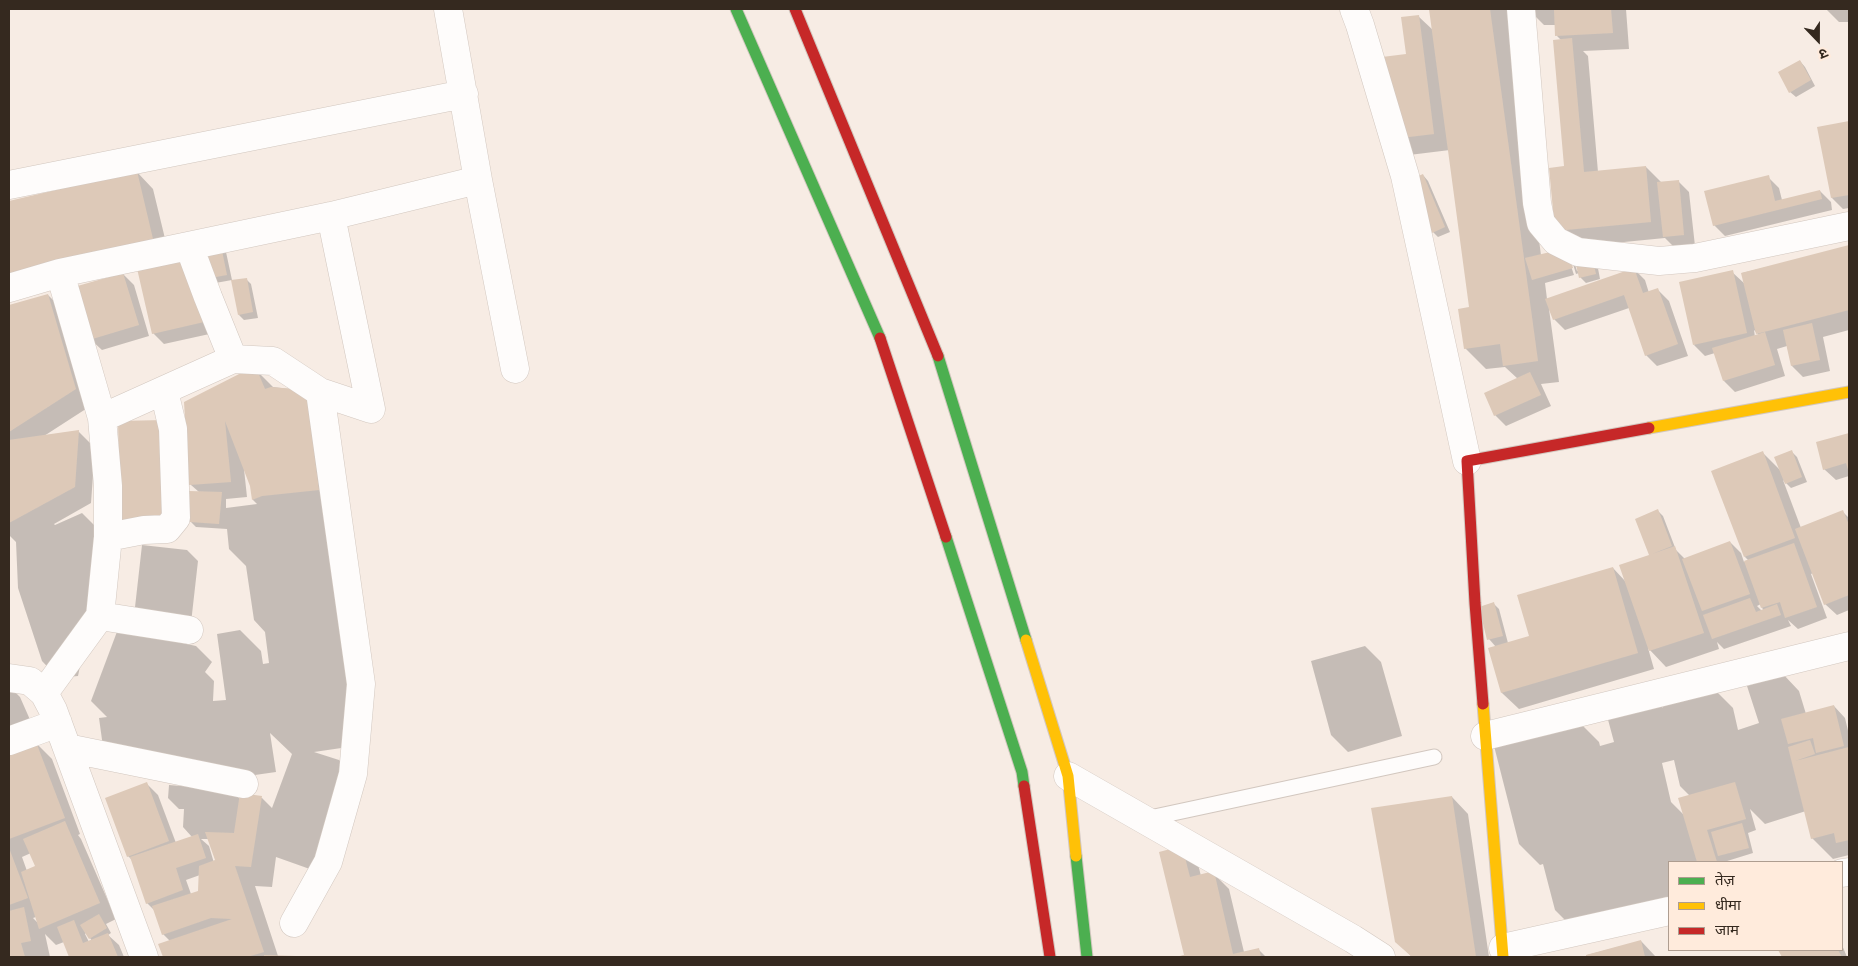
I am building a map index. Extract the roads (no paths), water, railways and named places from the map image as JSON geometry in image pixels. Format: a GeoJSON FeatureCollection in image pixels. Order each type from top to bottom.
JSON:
{"type":"FeatureCollection","features":[{"type":"Feature","properties":{"kind":"main road"},"geometry":{"type":"LineString","coordinates":[[736,9],[888,360],[1022,772],[1050,957]]}},
{"type":"Feature","properties":{"kind":"main road"},"geometry":{"type":"LineString","coordinates":[[795,9],[938,357],[1068,776],[1087,957]]}},
{"type":"Feature","properties":{"kind":"main road"},"geometry":{"type":"LineString","coordinates":[[1503,953],[1485,736],[1467,461],[1849,392]]}},
{"type":"Feature","properties":{"kind":"street"},"geometry":{"type":"LineString","coordinates":[[448,9],[478,180],[515,369]]}},
{"type":"Feature","properties":{"kind":"street"},"geometry":{"type":"LineString","coordinates":[[1354,9],[1405,176],[1467,461]]}},
{"type":"Feature","properties":{"kind":"street"},"geometry":{"type":"LineString","coordinates":[[1521,9],[1537,203],[1541,223],[1556,241],[1578,252],[1659,261],[1695,258],[1849,226]]}},
{"type":"Feature","properties":{"kind":"street"},"geometry":{"type":"LineString","coordinates":[[9,185],[464,94]]}},
{"type":"Feature","properties":{"kind":"street"},"geometry":{"type":"LineString","coordinates":[[9,288],[60,273],[331,216],[478,180]]}},
{"type":"Feature","properties":{"kind":"street"},"geometry":{"type":"LineString","coordinates":[[102,418],[233,359],[272,361],[320,392],[371,409],[331,216]]}},
{"type":"Feature","properties":{"kind":"street"},"geometry":{"type":"LineString","coordinates":[[189,246],[233,359]]}},
{"type":"Feature","properties":{"kind":"street"},"geometry":{"type":"LineString","coordinates":[[44,693],[100,616],[108,537],[108,486],[102,418],[60,273]]}},
{"type":"Feature","properties":{"kind":"street"},"geometry":{"type":"LineString","coordinates":[[108,537],[144,530],[167,529],[176,518],[173,430],[164,391]]}},
{"type":"Feature","properties":{"kind":"street"},"geometry":{"type":"LineString","coordinates":[[294,923],[328,862],[353,774],[361,684],[320,392]]}},
{"type":"Feature","properties":{"kind":"street"},"geometry":{"type":"LineString","coordinates":[[100,616],[189,630]]}},
{"type":"Feature","properties":{"kind":"street"},"geometry":{"type":"LineString","coordinates":[[1485,736],[1849,646]]}},
{"type":"Feature","properties":{"kind":"street"},"geometry":{"type":"LineString","coordinates":[[9,678],[30,681],[44,693],[62,735],[144,957]]}},
{"type":"Feature","properties":{"kind":"street"},"geometry":{"type":"LineString","coordinates":[[9,741],[62,735],[244,784]]}},
{"type":"Feature","properties":{"kind":"street"},"geometry":{"type":"LineString","coordinates":[[1068,776],[1354,948],[1381,957]]}},
{"type":"Feature","properties":{"kind":"street"},"geometry":{"type":"LineString","coordinates":[[1503,953],[1668,912]]}},
{"type":"Feature","properties":{"kind":"lane"},"geometry":{"type":"LineString","coordinates":[[1144,820],[1434,757]]}}]}
